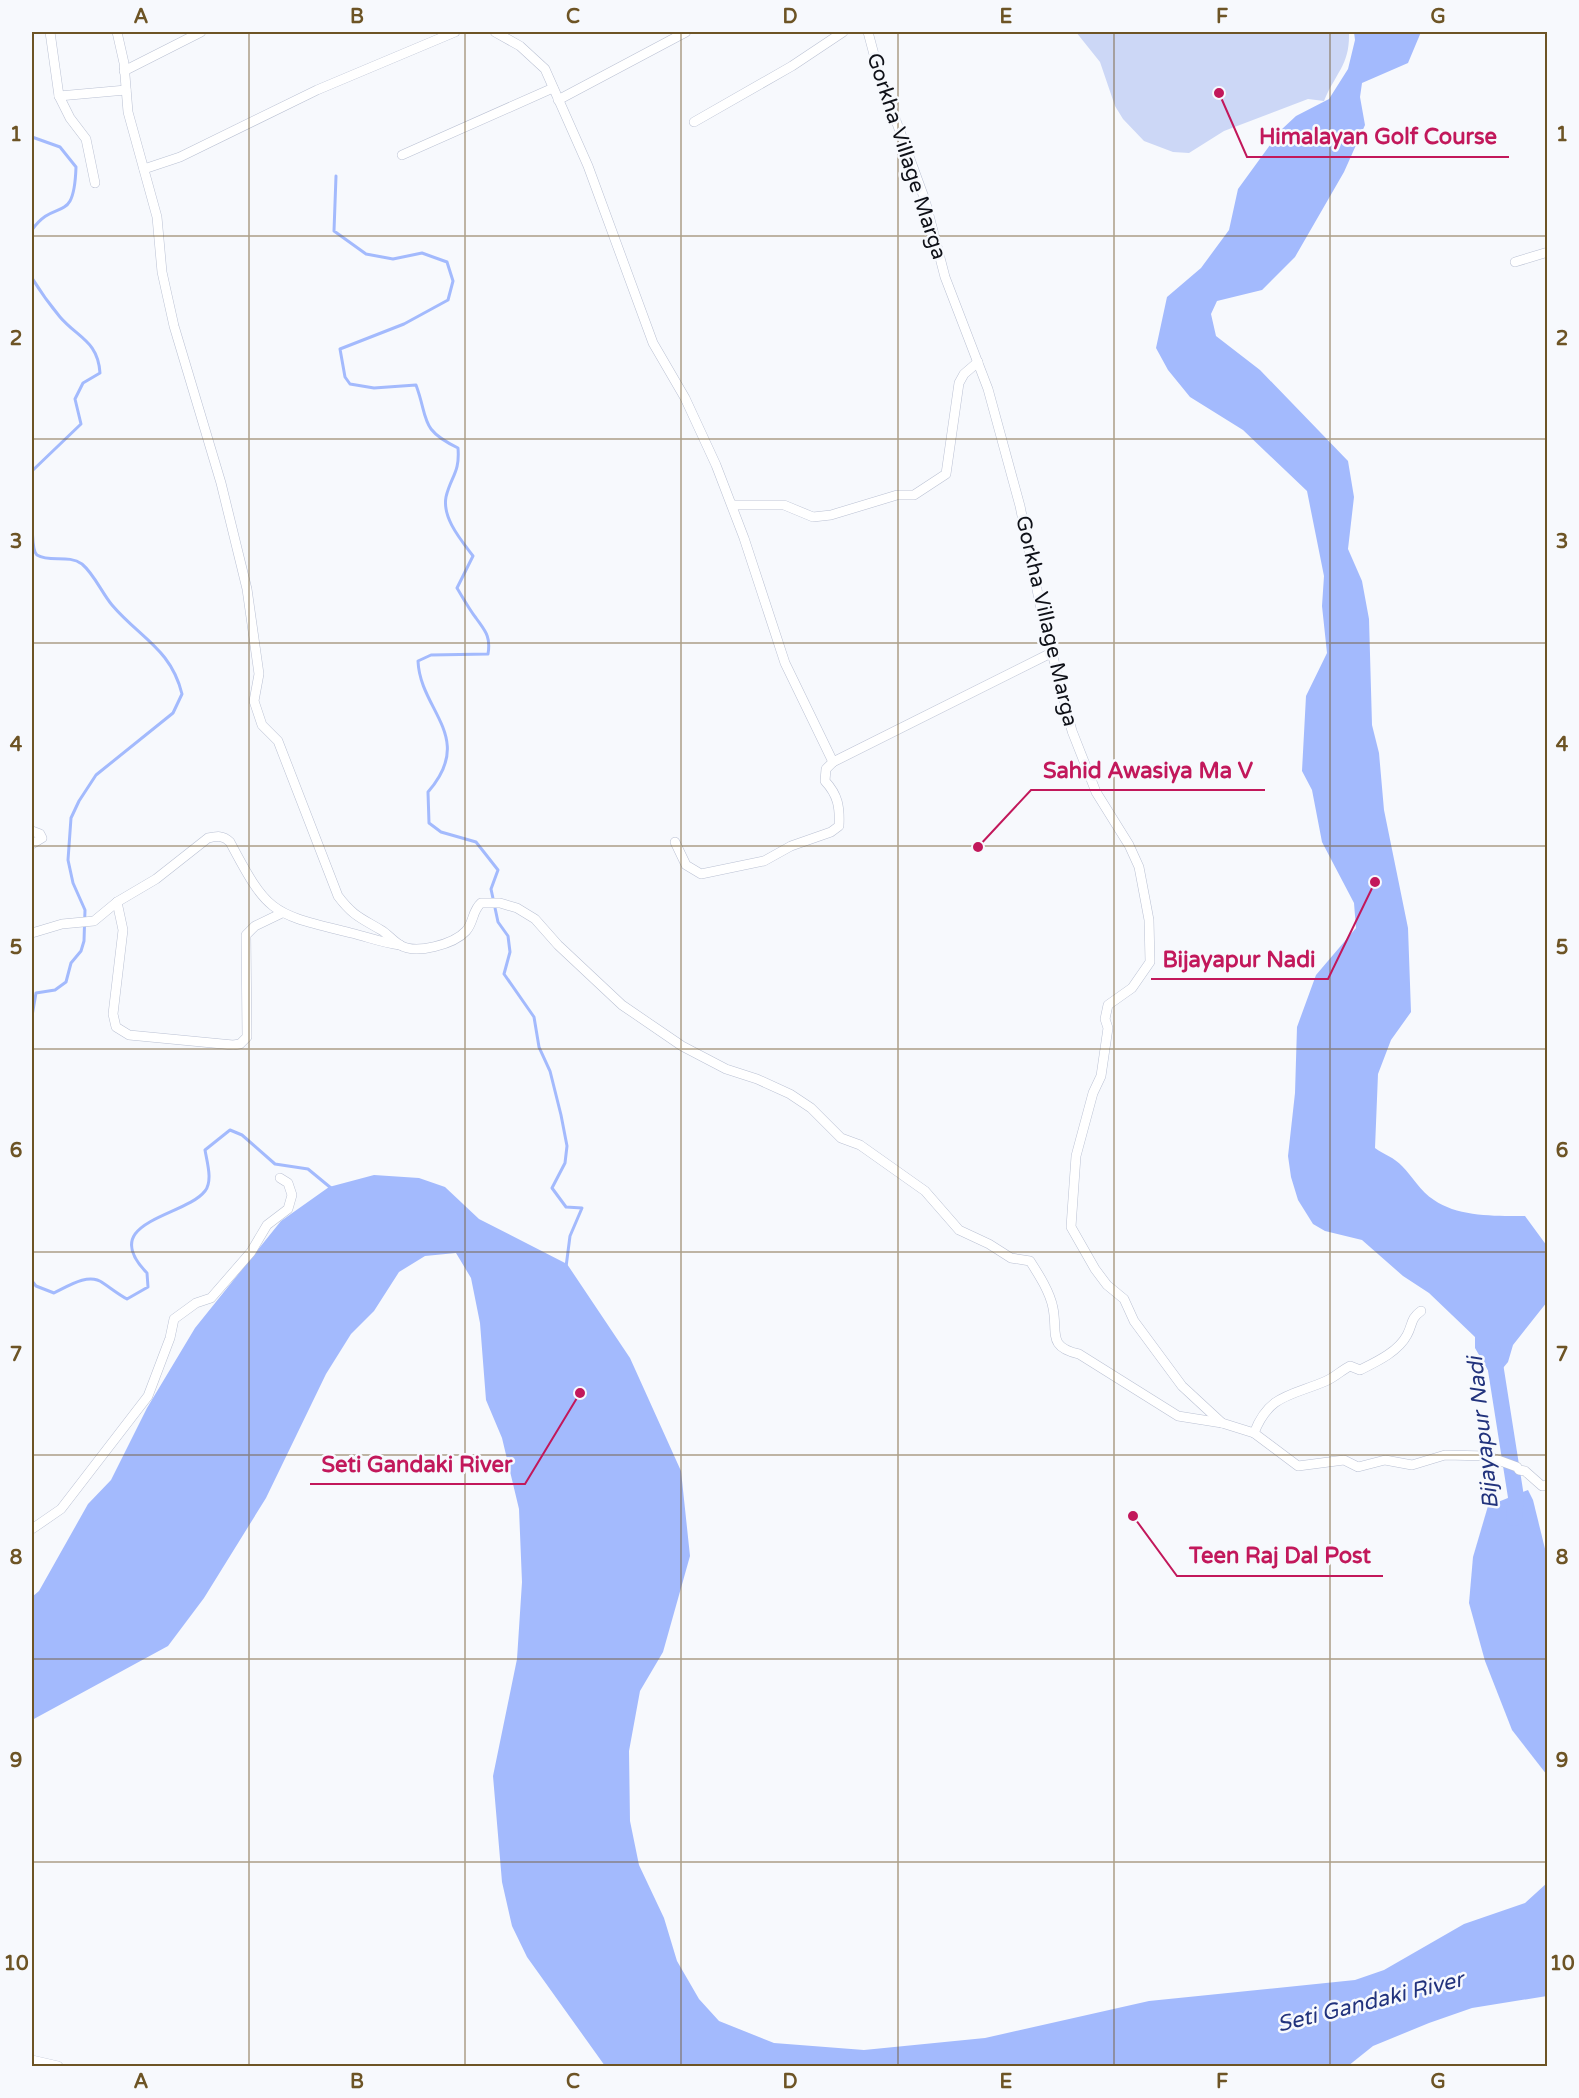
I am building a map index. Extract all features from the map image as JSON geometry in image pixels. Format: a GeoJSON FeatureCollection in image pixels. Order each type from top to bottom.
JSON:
{"type":"FeatureCollection","features":[{"type":"Feature","properties":{"kind":"street"},"geometry":{"type":"LineString","coordinates":[[50,32],[59,96],[70,118],[86,139],[95,183]]}},
{"type":"Feature","properties":{"kind":"street"},"geometry":{"type":"LineString","coordinates":[[117,32],[128,112],[157,217],[162,272],[174,326],[221,483],[247,589],[259,674],[254,701],[257,713],[282,751],[338,896],[350,912],[381,929],[400,945]]}},
{"type":"Feature","properties":{"kind":"street"},"geometry":{"type":"LineString","coordinates":[[124,71],[201,32]]}},
{"type":"Feature","properties":{"kind":"street"},"geometry":{"type":"LineString","coordinates":[[144,169],[180,157],[317,90],[455,32]]}},
{"type":"Feature","properties":{"kind":"street"},"geometry":{"type":"LineString","coordinates":[[495,32],[520,46],[538,61],[553,88],[588,166],[653,343],[686,398],[732,505],[785,663],[833,762]]}},
{"type":"Feature","properties":{"kind":"street"},"geometry":{"type":"LineString","coordinates":[[558,100],[686,32]]}},
{"type":"Feature","properties":{"kind":"street"},"geometry":{"type":"LineString","coordinates":[[693,122],[792,66],[843,32]]}},
{"type":"Feature","properties":{"kind":"street","name":"Gorkha Village Marga"},"geometry":{"type":"LineString","coordinates":[[868,32],[880,76],[925,200],[945,277],[993,407],[1020,506],[1041,614],[1053,652],[1072,731],[1096,792],[1130,845],[1139,867],[1149,920],[1150,962],[1132,988],[1108,1005],[1106,1019],[1108,1028],[1101,1076],[1093,1093],[1076,1156],[1071,1227],[1095,1269],[1107,1285],[1124,1299],[1134,1322],[1182,1386],[1222,1423],[1254,1433],[1298,1466],[1344,1460],[1358,1467],[1385,1460],[1412,1465],[1445,1455],[1487,1456],[1525,1471],[1542,1486],[1548,1485]]}},
{"type":"Feature","properties":{"kind":"street"},"geometry":{"type":"LineString","coordinates":[[402,155],[553,88]]}},
{"type":"Feature","properties":{"kind":"street"},"geometry":{"type":"LineString","coordinates":[[59,96],[126,90]]}},
{"type":"Feature","properties":{"kind":"street"},"geometry":{"type":"LineString","coordinates":[[1515,262],[1548,252]]}},
{"type":"Feature","properties":{"kind":"street"},"geometry":{"type":"LineString","coordinates":[[732,505],[784,506],[813,517],[858,508],[897,495],[914,495],[930,486],[946,474],[959,383],[964,374],[978,362]]}},
{"type":"Feature","properties":{"kind":"street"},"geometry":{"type":"LineString","coordinates":[[675,842],[686,865],[701,874],[764,861],[791,846],[831,831],[839,826],[840,811],[836,792],[825,781],[826,769],[833,762],[1053,652]]}},
{"type":"Feature","properties":{"kind":"street"},"geometry":{"type":"LineString","coordinates":[[32,831],[40,834],[42,838],[32,844]]}},
{"type":"Feature","properties":{"kind":"street"},"geometry":{"type":"LineString","coordinates":[[32,933],[62,924],[94,921],[117,902],[156,879],[208,838],[218,836],[225,837],[230,842],[257,892],[282,912],[325,928],[400,945],[424,948],[451,941],[466,931],[473,910],[481,903],[501,903],[524,912],[535,919],[558,945],[622,1005],[682,1046],[726,1069],[757,1079],[790,1094],[811,1107],[841,1138],[860,1145],[925,1191],[959,1230],[989,1244],[1011,1258],[1030,1261],[1053,1307],[1056,1341],[1064,1350],[1079,1354],[1178,1416],[1222,1423]]}},
{"type":"Feature","properties":{"kind":"street"},"geometry":{"type":"LineString","coordinates":[[117,902],[123,930],[113,1014],[116,1027],[129,1035],[233,1045],[240,1044],[247,1037],[246,935],[255,926],[282,912]]}},
{"type":"Feature","properties":{"kind":"street"},"geometry":{"type":"LineString","coordinates":[[32,1530],[62,1509],[148,1396],[170,1338],[174,1319],[196,1303],[211,1298],[251,1252],[267,1226],[288,1209],[292,1196],[288,1183],[280,1178]]}},
{"type":"Feature","properties":{"kind":"street"},"geometry":{"type":"LineString","coordinates":[[1254,1433],[1262,1414],[1272,1403],[1329,1380],[1350,1366],[1360,1370],[1389,1354],[1407,1336],[1411,1318],[1421,1311]]}},
{"type":"Feature","properties":{"kind":"street"},"geometry":{"type":"LineString","coordinates":[[32,2061],[58,2067]]}},
{"type":"Feature","properties":{"kind":"shaded area"},"geometry":{"type":"Polygon","coordinates":[[[1076,32],[1349,32],[1349,43],[1345,61],[1324,101],[1308,99],[1224,131],[1189,153],[1173,152],[1144,141],[1123,119],[1115,106],[1100,62],[1076,32]]]}},
{"type":"Feature","properties":{"kind":"water"},"geometry":{"type":"Polygon","coordinates":[[[1354,32],[1421,32],[1408,63],[1362,83],[1360,97],[1365,125],[1344,172],[1295,257],[1262,290],[1217,301],[1211,314],[1216,336],[1260,370],[1348,461],[1354,497],[1348,549],[1362,581],[1369,619],[1372,725],[1379,753],[1384,810],[1408,928],[1411,1012],[1391,1040],[1378,1074],[1375,1148],[1399,1163],[1425,1192],[1444,1206],[1466,1213],[1525,1216],[1547,1246],[1547,1302],[1513,1345],[1508,1362],[1503,1368],[1489,1372],[1475,1348],[1475,1337],[1429,1293],[1403,1276],[1362,1240],[1325,1231],[1313,1224],[1298,1200],[1288,1156],[1295,1093],[1297,1027],[1316,975],[1356,928],[1354,903],[1322,842],[1312,790],[1302,771],[1306,696],[1327,653],[1322,606],[1324,576],[1307,491],[1243,430],[1190,397],[1168,370],[1156,348],[1167,297],[1201,268],[1229,230],[1238,189],[1281,130],[1296,116],[1329,99],[1348,69],[1355,40],[1354,32]]]}},
{"type":"Feature","properties":{"kind":"water"},"geometry":{"type":"Polygon","coordinates":[[[374,1175],[419,1178],[445,1187],[479,1219],[567,1264],[630,1358],[681,1471],[690,1556],[663,1652],[640,1691],[629,1751],[630,1821],[639,1865],[664,1918],[677,1961],[699,1999],[719,2021],[774,2043],[864,2050],[985,2038],[1149,2001],[1355,1980],[1384,1970],[1464,1924],[1525,1903],[1547,1883],[1547,1996],[1472,2008],[1429,2023],[1373,2046],[1348,2066],[605,2066],[527,1957],[512,1926],[502,1882],[493,1776],[517,1659],[522,1582],[519,1509],[502,1438],[486,1400],[480,1323],[471,1278],[456,1253],[425,1256],[399,1272],[374,1311],[351,1334],[326,1374],[266,1498],[204,1598],[168,1646],[32,1720],[32,1597],[39,1591],[88,1504],[111,1480],[147,1408],[195,1328],[281,1221],[329,1187],[374,1175]]]}},
{"type":"Feature","properties":{"kind":"water"},"geometry":{"type":"Polygon","coordinates":[[[1528,1490],[1533,1500],[1548,1561],[1547,1775],[1512,1730],[1485,1661],[1469,1603],[1473,1557],[1488,1506],[1528,1490]]]}},
{"type":"Feature","properties":{"kind":"waterway"},"geometry":{"type":"LineString","coordinates":[[32,137],[60,147],[76,167],[75,186],[68,204],[49,214],[32,230]]}},
{"type":"Feature","properties":{"kind":"waterway"},"geometry":{"type":"LineString","coordinates":[[336,176],[334,231],[366,254],[393,259],[422,253],[447,262],[453,281],[448,300],[404,324],[340,349],[345,377],[350,384],[374,388],[416,385],[431,429],[458,448],[458,463],[446,497],[447,513],[463,543],[473,556],[457,588],[485,630],[489,648],[488,654],[431,655],[418,661],[421,679],[442,725],[446,740],[447,755],[441,773],[428,792],[429,823],[441,832],[476,842],[498,870],[491,889],[498,922],[508,936],[510,952],[504,974],[534,1017],[539,1047],[550,1071],[567,1146],[565,1163],[552,1188],[566,1207],[582,1208],[570,1236],[566,1267]]}},
{"type":"Feature","properties":{"kind":"waterway"},"geometry":{"type":"LineString","coordinates":[[32,278],[60,317],[91,347],[100,373],[83,383],[75,399],[81,424],[32,471]]}},
{"type":"Feature","properties":{"kind":"waterway"},"geometry":{"type":"LineString","coordinates":[[32,528],[35,553],[42,557],[77,561],[82,564],[112,605],[162,655],[177,679],[182,694],[173,713],[96,775],[71,818],[68,860],[73,883],[85,910],[84,941],[81,951],[71,963],[66,982],[55,990],[36,993],[32,1016]]}},
{"type":"Feature","properties":{"kind":"waterway"},"geometry":{"type":"LineString","coordinates":[[32,1281],[36,1286],[54,1293],[78,1281],[97,1280],[127,1299],[148,1287],[147,1273],[134,1256],[132,1242],[138,1231],[149,1222],[195,1200],[205,1191],[209,1182],[205,1150],[230,1130],[242,1135],[275,1164],[308,1169],[331,1188]]}},
{"type":"Feature","properties":{"kind":"waterway","name":"Bijayapur Nadi"},"geometry":{"type":"LineString","coordinates":[[1493,1351],[1516,1497],[1514,1518]]}},
{"type":"Feature","properties":{"kind":"place","name":"Himalayan Golf Course"},"geometry":{"type":"Point","coordinates":[1219,93]}},
{"type":"Feature","properties":{"kind":"place","name":"Sahid Awasiya Ma V"},"geometry":{"type":"Point","coordinates":[978,847]}},
{"type":"Feature","properties":{"kind":"place","name":"Bijayapur Nadi"},"geometry":{"type":"Point","coordinates":[1375,882]}},
{"type":"Feature","properties":{"kind":"place","name":"Seti Gandaki River"},"geometry":{"type":"Point","coordinates":[580,1393]}},
{"type":"Feature","properties":{"kind":"place","name":"Teen Raj Dal Post"},"geometry":{"type":"Point","coordinates":[1133,1516]}}]}
